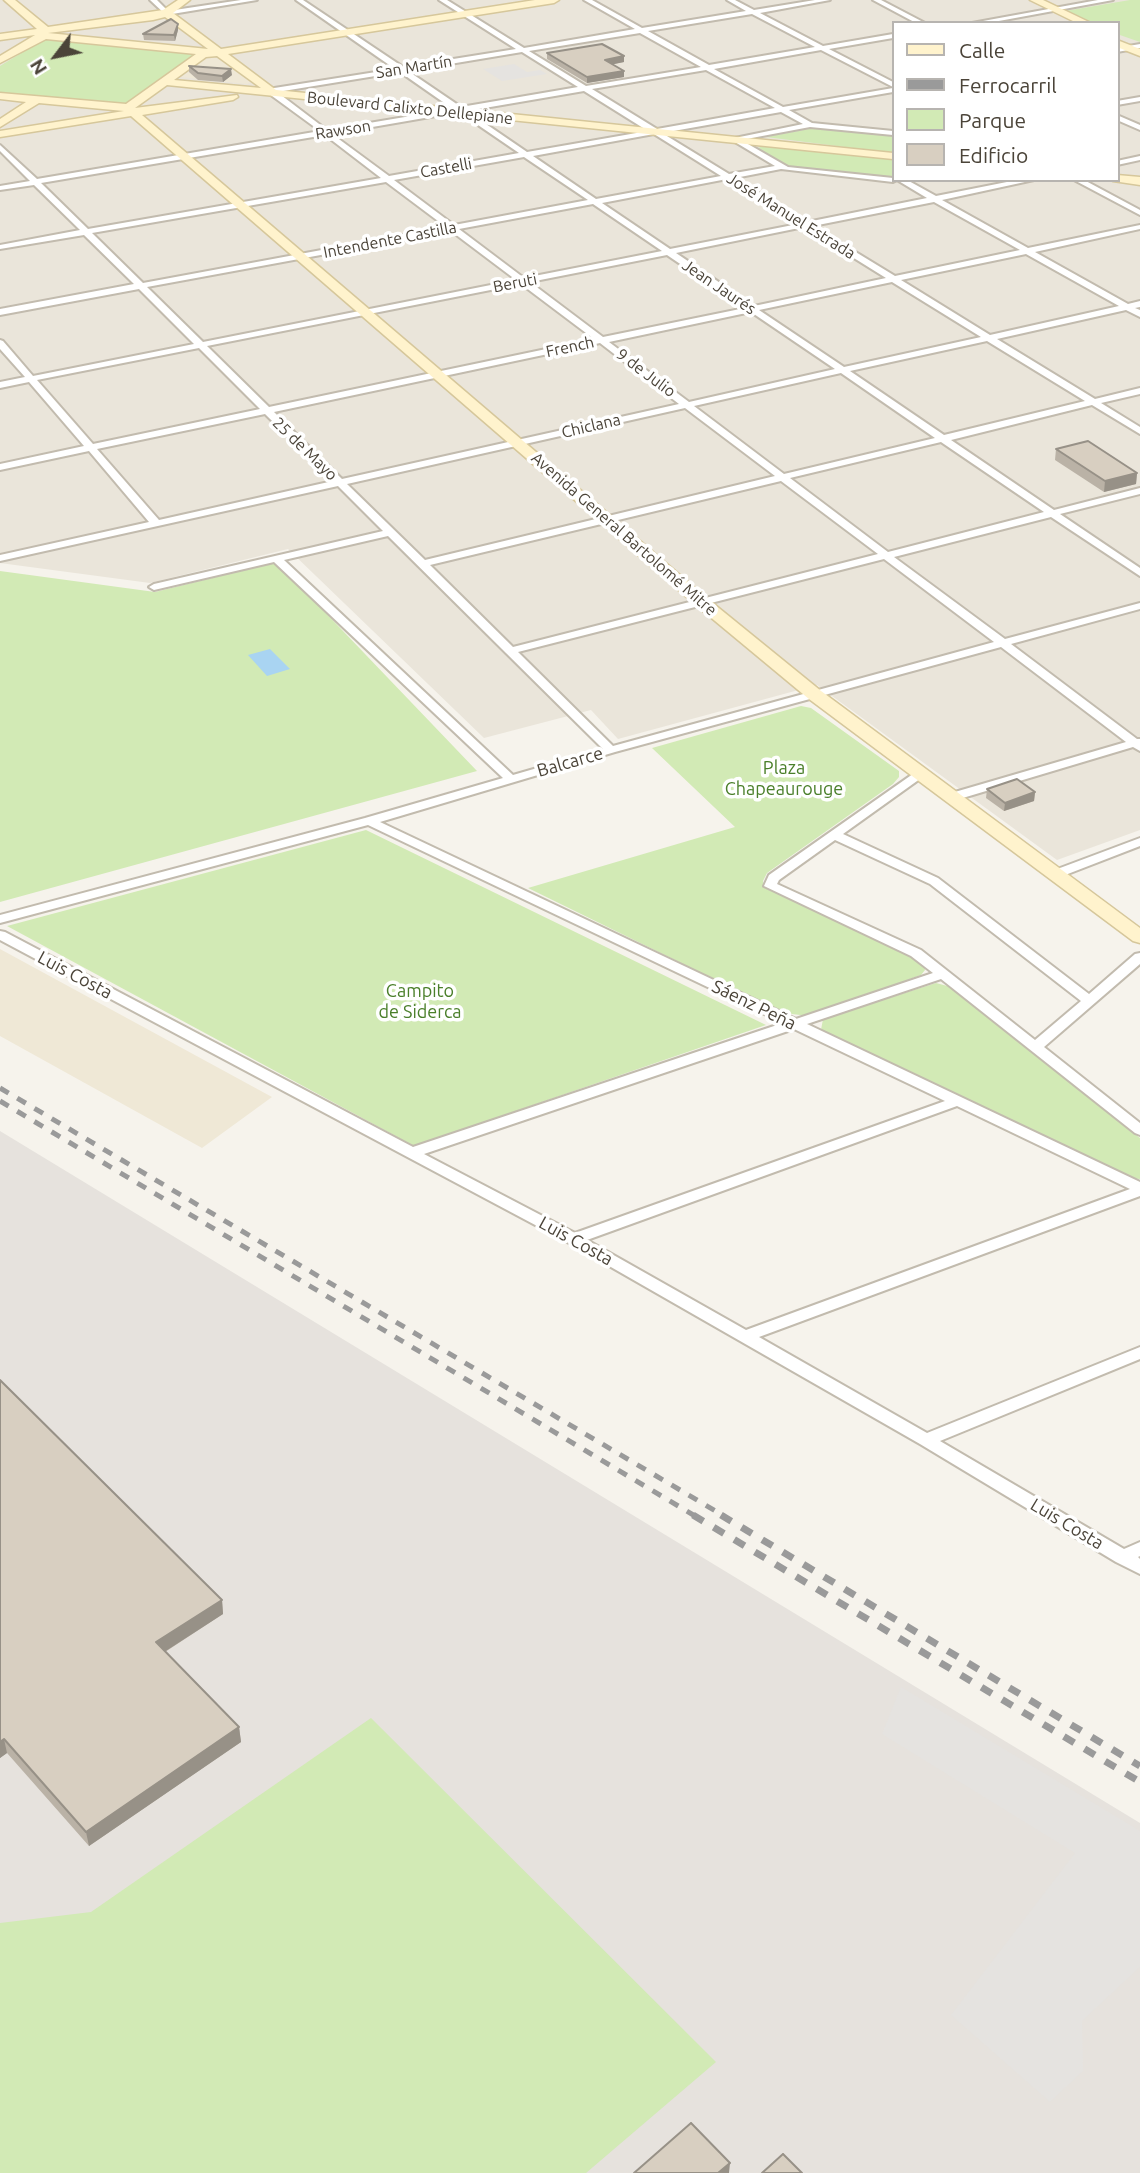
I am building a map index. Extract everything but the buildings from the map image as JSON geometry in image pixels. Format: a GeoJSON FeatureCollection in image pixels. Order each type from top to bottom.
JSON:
{"type":"FeatureCollection","features":[{"type":"Feature","properties":{"kind":"main road"},"geometry":{"type":"LineString","coordinates":[[9,0],[50,33]]}},
{"type":"Feature","properties":{"kind":"main road"},"geometry":{"type":"LineString","coordinates":[[116,42],[153,17],[166,13],[185,0]]}},
{"type":"Feature","properties":{"kind":"main road"},"geometry":{"type":"LineString","coordinates":[[0,37],[30,32],[50,33],[210,51],[529,0]]}},
{"type":"Feature","properties":{"kind":"main road"},"geometry":{"type":"LineString","coordinates":[[462,12],[554,0]]}},
{"type":"Feature","properties":{"kind":"main road"},"geometry":{"type":"LineString","coordinates":[[1022,0],[1081,21]]}},
{"type":"Feature","properties":{"kind":"main road"},"geometry":{"type":"LineString","coordinates":[[1035,0],[1069,21]]}},
{"type":"Feature","properties":{"kind":"main road"},"geometry":{"type":"LineString","coordinates":[[0,6],[30,32]]}},
{"type":"Feature","properties":{"kind":"main road"},"geometry":{"type":"LineString","coordinates":[[1,59],[50,33],[166,13]]}},
{"type":"Feature","properties":{"kind":"main road"},"geometry":{"type":"LineString","coordinates":[[130,43],[166,18],[166,13]]}},
{"type":"Feature","properties":{"kind":"main road","name":"9 de Julio"},"geometry":{"type":"LineString","coordinates":[[166,13],[210,51],[272,91]]}},
{"type":"Feature","properties":{"kind":"main road"},"geometry":{"type":"LineString","coordinates":[[0,96],[131,110],[210,51]]}},
{"type":"Feature","properties":{"kind":"main road","name":"Boulevard Calixto Dellepiane"},"geometry":{"type":"LineString","coordinates":[[169,80],[633,131],[892,156]]}},
{"type":"Feature","properties":{"kind":"main road","name":"San Martín"},"geometry":{"type":"LineString","coordinates":[[0,134],[131,110],[272,91]]}},
{"type":"Feature","properties":{"kind":"main road"},"geometry":{"type":"LineString","coordinates":[[0,124],[36,100]]}},
{"type":"Feature","properties":{"kind":"main road"},"geometry":{"type":"LineString","coordinates":[[0,134],[49,101]]}},
{"type":"Feature","properties":{"kind":"main road","name":"Avenida General Bartolomé Mitre"},"geometry":{"type":"LineString","coordinates":[[131,110],[703,603],[815,695],[1140,937]]}},
{"type":"Feature","properties":{"kind":"main road"},"geometry":{"type":"LineString","coordinates":[[1119,179],[1140,181]]}},
{"type":"Feature","properties":{"kind":"street","name":"9 de Julio"},"geometry":{"type":"LineString","coordinates":[[153,0],[164,8],[166,13]]}},
{"type":"Feature","properties":{"kind":"street"},"geometry":{"type":"LineString","coordinates":[[166,13],[254,0]]}},
{"type":"Feature","properties":{"kind":"street","name":"Jean Jaurés"},"geometry":{"type":"LineString","coordinates":[[299,0],[1140,573]]}},
{"type":"Feature","properties":{"kind":"street","name":"José Manuel Estrada"},"geometry":{"type":"LineString","coordinates":[[442,0],[1140,431]]}},
{"type":"Feature","properties":{"kind":"street"},"geometry":{"type":"LineString","coordinates":[[587,0],[810,125]]}},
{"type":"Feature","properties":{"kind":"street"},"geometry":{"type":"LineString","coordinates":[[730,0],[892,86]]}},
{"type":"Feature","properties":{"kind":"street","name":"San Martín"},"geometry":{"type":"LineString","coordinates":[[272,91],[827,0]]}},
{"type":"Feature","properties":{"kind":"street"},"geometry":{"type":"LineString","coordinates":[[876,0],[918,21]]}},
{"type":"Feature","properties":{"kind":"street"},"geometry":{"type":"LineString","coordinates":[[987,21],[1110,0]]}},
{"type":"Feature","properties":{"kind":"street","name":"Rawson"},"geometry":{"type":"LineString","coordinates":[[0,188],[892,36]]}},
{"type":"Feature","properties":{"kind":"street","name":"Castelli"},"geometry":{"type":"LineString","coordinates":[[0,247],[892,87]]}},
{"type":"Feature","properties":{"kind":"street","name":"9 de Julio"},"geometry":{"type":"LineString","coordinates":[[272,91],[1138,744]]}},
{"type":"Feature","properties":{"kind":"street"},"geometry":{"type":"LineString","coordinates":[[1119,103],[1140,99]]}},
{"type":"Feature","properties":{"kind":"street"},"geometry":{"type":"LineString","coordinates":[[1119,118],[1140,128]]}},
{"type":"Feature","properties":{"kind":"street"},"geometry":{"type":"LineString","coordinates":[[734,139],[810,125],[892,133]]}},
{"type":"Feature","properties":{"kind":"street","name":"Intendente Castilla"},"geometry":{"type":"LineString","coordinates":[[734,139],[780,167]]}},
{"type":"Feature","properties":{"kind":"street","name":"25 de Mayo"},"geometry":{"type":"LineString","coordinates":[[0,147],[611,750]]}},
{"type":"Feature","properties":{"kind":"street"},"geometry":{"type":"LineString","coordinates":[[1119,163],[1140,158]]}},
{"type":"Feature","properties":{"kind":"street","name":"Intendente Castilla"},"geometry":{"type":"LineString","coordinates":[[0,312],[780,167],[892,180]]}},
{"type":"Feature","properties":{"kind":"street"},"geometry":{"type":"LineString","coordinates":[[905,182],[1140,314]]}},
{"type":"Feature","properties":{"kind":"street","name":"Beruti"},"geometry":{"type":"LineString","coordinates":[[0,385],[1020,182]]}},
{"type":"Feature","properties":{"kind":"street"},"geometry":{"type":"LineString","coordinates":[[1082,182],[1140,213]]}},
{"type":"Feature","properties":{"kind":"street","name":"French"},"geometry":{"type":"LineString","coordinates":[[0,467],[1140,227]]}},
{"type":"Feature","properties":{"kind":"street","name":"Chiclana"},"geometry":{"type":"LineString","coordinates":[[0,558],[1140,304]]}},
{"type":"Feature","properties":{"kind":"street"},"geometry":{"type":"LineString","coordinates":[[0,343],[156,523]]}},
{"type":"Feature","properties":{"kind":"street"},"geometry":{"type":"LineString","coordinates":[[422,564],[1140,391]]}},
{"type":"Feature","properties":{"kind":"street"},"geometry":{"type":"LineString","coordinates":[[510,651],[1140,491]]}},
{"type":"Feature","properties":{"kind":"street"},"geometry":{"type":"LineString","coordinates":[[154,587],[390,532]]}},
{"type":"Feature","properties":{"kind":"street"},"geometry":{"type":"LineString","coordinates":[[277,559],[511,779]]}},
{"type":"Feature","properties":{"kind":"street","name":"Balcarce"},"geometry":{"type":"LineString","coordinates":[[0,919],[369,821],[611,750],[1140,606]]}},
{"type":"Feature","properties":{"kind":"street"},"geometry":{"type":"LineString","coordinates":[[952,797],[1138,744]]}},
{"type":"Feature","properties":{"kind":"street"},"geometry":{"type":"LineString","coordinates":[[920,773],[773,878],[770,886],[908,949],[1140,1130]]}},
{"type":"Feature","properties":{"kind":"street","name":"Sáenz Peña"},"geometry":{"type":"LineString","coordinates":[[369,821],[1140,1189]]}},
{"type":"Feature","properties":{"kind":"street"},"geometry":{"type":"LineString","coordinates":[[833,834],[934,881],[1089,1001]]}},
{"type":"Feature","properties":{"kind":"street"},"geometry":{"type":"LineString","coordinates":[[1056,874],[1140,842]]}},
{"type":"Feature","properties":{"kind":"street","name":"Luis Costa"},"geometry":{"type":"LineString","coordinates":[[0,935],[574,1239],[926,1440],[1140,1567]]}},
{"type":"Feature","properties":{"kind":"street"},"geometry":{"type":"LineString","coordinates":[[1036,1047],[1140,957]]}},
{"type":"Feature","properties":{"kind":"street"},"geometry":{"type":"LineString","coordinates":[[414,1152],[943,974]]}},
{"type":"Feature","properties":{"kind":"street"},"geometry":{"type":"LineString","coordinates":[[574,1239],[955,1102]]}},
{"type":"Feature","properties":{"kind":"street"},"geometry":{"type":"LineString","coordinates":[[743,1337],[1140,1189]]}},
{"type":"Feature","properties":{"kind":"street"},"geometry":{"type":"LineString","coordinates":[[926,1440],[1140,1353]]}},
{"type":"Feature","properties":{"kind":"street"},"geometry":{"type":"LineString","coordinates":[[1122,1557],[1140,1549]]}},
{"type":"Feature","properties":{"kind":"shaded area"},"geometry":{"type":"Polygon","coordinates":[[[0,0],[1140,0],[1140,830],[1057,860],[817,685],[618,739],[591,710],[484,738],[288,549],[150,583],[0,563],[0,0]]]}},
{"type":"Feature","properties":{"kind":"shaded area"},"geometry":{"type":"Polygon","coordinates":[[[209,55],[219,55],[253,81],[247,84],[181,77],[209,55]]]}},
{"type":"Feature","properties":{"kind":"shaded area"},"geometry":{"type":"Polygon","coordinates":[[[514,64],[527,72],[540,70],[547,74],[502,81],[483,69],[514,64]]]}},
{"type":"Feature","properties":{"kind":"shaded area"},"geometry":{"type":"Polygon","coordinates":[[[0,949],[272,1097],[202,1148],[0,1036],[0,949]]]}},
{"type":"Feature","properties":{"kind":"shaded area"},"geometry":{"type":"Polygon","coordinates":[[[0,1131],[1140,1823],[1140,2173],[0,2173],[0,1131]]]}},
{"type":"Feature","properties":{"kind":"shaded area"},"geometry":{"type":"Polygon","coordinates":[[[901,1687],[1140,1831],[1140,1967],[1082,2021],[1083,2071],[1050,2102],[951,2015],[1075,1853],[882,1734],[901,1687]]]}},
{"type":"Feature","properties":{"kind":"green space"},"geometry":{"type":"Polygon","coordinates":[[[1140,0],[1140,42],[1119,35],[1119,21],[1088,21],[1065,11],[1140,0]]]}},
{"type":"Feature","properties":{"kind":"green space"},"geometry":{"type":"Polygon","coordinates":[[[46,38],[200,53],[125,106],[0,93],[0,66],[46,38]]]}},
{"type":"Feature","properties":{"kind":"green space"},"geometry":{"type":"Polygon","coordinates":[[[814,128],[892,135],[892,153],[766,137],[814,128]]]}},
{"type":"Feature","properties":{"kind":"green space"},"geometry":{"type":"Polygon","coordinates":[[[766,145],[892,158],[892,177],[788,166],[758,148],[766,145]]]}},
{"type":"Feature","properties":{"kind":"green space"},"geometry":{"type":"Polygon","coordinates":[[[277,562],[477,771],[0,902],[0,571],[155,592],[277,562]]]}},
{"type":"Feature","properties":{"kind":"green space","name":"Plaza Chapeaurouge"},"geometry":{"type":"Polygon","coordinates":[[[801,706],[811,708],[899,771],[899,777],[893,784],[767,873],[763,881],[765,888],[910,955],[924,965],[925,970],[921,975],[809,1016],[783,1013],[528,888],[735,827],[652,748],[801,706]]]}},
{"type":"Feature","properties":{"kind":"green space","name":"Campito de Siderca"},"geometry":{"type":"Polygon","coordinates":[[[366,830],[766,1025],[414,1146],[7,926],[366,830]]]}},
{"type":"Feature","properties":{"kind":"green space"},"geometry":{"type":"Polygon","coordinates":[[[936,983],[951,987],[1140,1138],[1140,1179],[1128,1178],[821,1030],[823,1019],[936,983]]]}},
{"type":"Feature","properties":{"kind":"green space"},"geometry":{"type":"Polygon","coordinates":[[[371,1718],[716,2062],[586,2173],[0,2173],[0,1923],[91,1912],[371,1718]]]}},
{"type":"Feature","properties":{"kind":"water"},"geometry":{"type":"Polygon","coordinates":[[[270,649],[290,669],[267,676],[248,655],[270,649]]]}},
{"type":"Feature","properties":{"kind":"railway"},"geometry":{"type":"LineString","coordinates":[[0,1088],[724,1516]]}},
{"type":"Feature","properties":{"kind":"railway"},"geometry":{"type":"LineString","coordinates":[[0,1101],[695,1516]]}},
{"type":"Feature","properties":{"kind":"railway"},"geometry":{"type":"LineString","coordinates":[[693,1515],[1140,1782]]}},
{"type":"Feature","properties":{"kind":"railway"},"geometry":{"type":"LineString","coordinates":[[721,1515],[1140,1766]]}}]}
